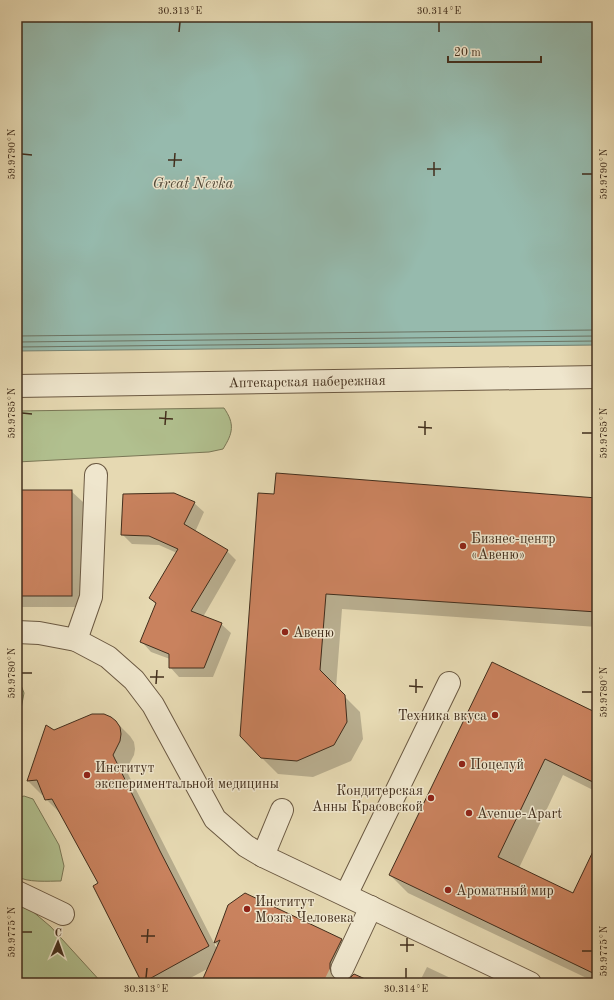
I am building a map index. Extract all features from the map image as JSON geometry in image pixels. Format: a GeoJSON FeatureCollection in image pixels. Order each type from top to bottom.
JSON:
{"type":"FeatureCollection","features":[{"type":"Feature","properties":{"kind":"street","name":"Аптекарская набережная"},"geometry":{"type":"LineString","coordinates":[[17,386],[597,377]]}},
{"type":"Feature","properties":{"kind":"street"},"geometry":{"type":"LineString","coordinates":[[76,640],[91,597],[96,475]]}},
{"type":"Feature","properties":{"kind":"street"},"geometry":{"type":"LineString","coordinates":[[17,632],[39,633],[76,640],[108,657],[134,680],[153,705],[215,819],[246,846],[263,856],[371,907],[503,977],[530,983]]}},
{"type":"Feature","properties":{"kind":"street"},"geometry":{"type":"LineString","coordinates":[[346,895],[449,683]]}},
{"type":"Feature","properties":{"kind":"street"},"geometry":{"type":"LineString","coordinates":[[263,856],[282,810]]}},
{"type":"Feature","properties":{"kind":"street"},"geometry":{"type":"LineString","coordinates":[[17,892],[63,914]]}},
{"type":"Feature","properties":{"kind":"street"},"geometry":{"type":"LineString","coordinates":[[342,969],[371,907]]}},
{"type":"Feature","properties":{"kind":"green space"},"geometry":{"type":"Polygon","coordinates":[[[224,408],[230,419],[231,433],[223,449],[209,452],[17,462],[17,411],[224,408]]]}},
{"type":"Feature","properties":{"kind":"green space"},"geometry":{"type":"Polygon","coordinates":[[[17,675],[24,693],[17,730],[17,675]]]}},
{"type":"Feature","properties":{"kind":"green space"},"geometry":{"type":"Polygon","coordinates":[[[24,796],[33,799],[59,845],[64,866],[61,881],[32,881],[17,876],[17,798],[24,796]]]}},
{"type":"Feature","properties":{"kind":"green space"},"geometry":{"type":"Polygon","coordinates":[[[17,898],[51,927],[102,983],[17,983],[17,898]]]}},
{"type":"Feature","properties":{"kind":"water","name":"Great Nevka"},"geometry":{"type":"Polygon","coordinates":[[[17,17],[597,17],[597,345],[17,351],[17,17]]]}},
{"type":"Feature","properties":{"kind":"building"},"geometry":{"type":"Polygon","coordinates":[[[276,473],[597,498],[597,612],[326,594],[320,670],[345,695],[347,722],[334,745],[297,761],[261,758],[240,736],[258,493],[274,494],[276,473]]]}},
{"type":"Feature","properties":{"kind":"building"},"geometry":{"type":"Polygon","coordinates":[[[17,490],[72,490],[72,596],[17,596],[17,490]]]}},
{"type":"Feature","properties":{"kind":"building"},"geometry":{"type":"Polygon","coordinates":[[[174,493],[195,502],[184,524],[228,550],[191,611],[222,623],[204,668],[169,668],[169,654],[140,642],[156,603],[149,598],[178,549],[149,536],[121,535],[123,494],[174,493]]]}},
{"type":"Feature","properties":{"kind":"building","name":"Avenue-Apart"},"geometry":{"type":"Polygon","coordinates":[[[492,662],[597,713],[597,784],[545,759],[498,857],[573,893],[597,843],[597,975],[389,875],[492,662]]]}},
{"type":"Feature","properties":{"kind":"building"},"geometry":{"type":"Polygon","coordinates":[[[92,714],[104,714],[111,717],[120,727],[120,741],[113,755],[209,946],[142,983],[93,886],[98,883],[52,799],[45,800],[37,780],[27,781],[46,725],[54,730],[92,714]]]}},
{"type":"Feature","properties":{"kind":"building"},"geometry":{"type":"Polygon","coordinates":[[[245,893],[342,939],[330,963],[332,976],[336,980],[343,981],[349,979],[354,974],[374,983],[201,983],[220,940],[214,943],[228,905],[245,893]]]}},
{"type":"Feature","properties":{"kind":"tunnel"},"geometry":{"type":"LineString","coordinates":[[335,983],[342,969]]}},
{"type":"Feature","properties":{"kind":"place","name":"Бизнес-центр «Авеню»"},"geometry":{"type":"Point","coordinates":[463,546]}},
{"type":"Feature","properties":{"kind":"place","name":"Авеню"},"geometry":{"type":"Point","coordinates":[285,632]}},
{"type":"Feature","properties":{"kind":"place","name":"Техника вкуса"},"geometry":{"type":"Point","coordinates":[495,715]}},
{"type":"Feature","properties":{"kind":"place","name":"Поцелуй"},"geometry":{"type":"Point","coordinates":[462,764]}},
{"type":"Feature","properties":{"kind":"place","name":"Институт экспериментальной медицины"},"geometry":{"type":"Point","coordinates":[87,775]}},
{"type":"Feature","properties":{"kind":"place","name":"Кондитерская Анны Красовской"},"geometry":{"type":"Point","coordinates":[431,798]}},
{"type":"Feature","properties":{"kind":"place","name":"Avenue-Apart"},"geometry":{"type":"Point","coordinates":[469,813]}},
{"type":"Feature","properties":{"kind":"place","name":"Ароматный мир"},"geometry":{"type":"Point","coordinates":[448,890]}},
{"type":"Feature","properties":{"kind":"place","name":"Институт Мозга Человека"},"geometry":{"type":"Point","coordinates":[247,909]}}]}
